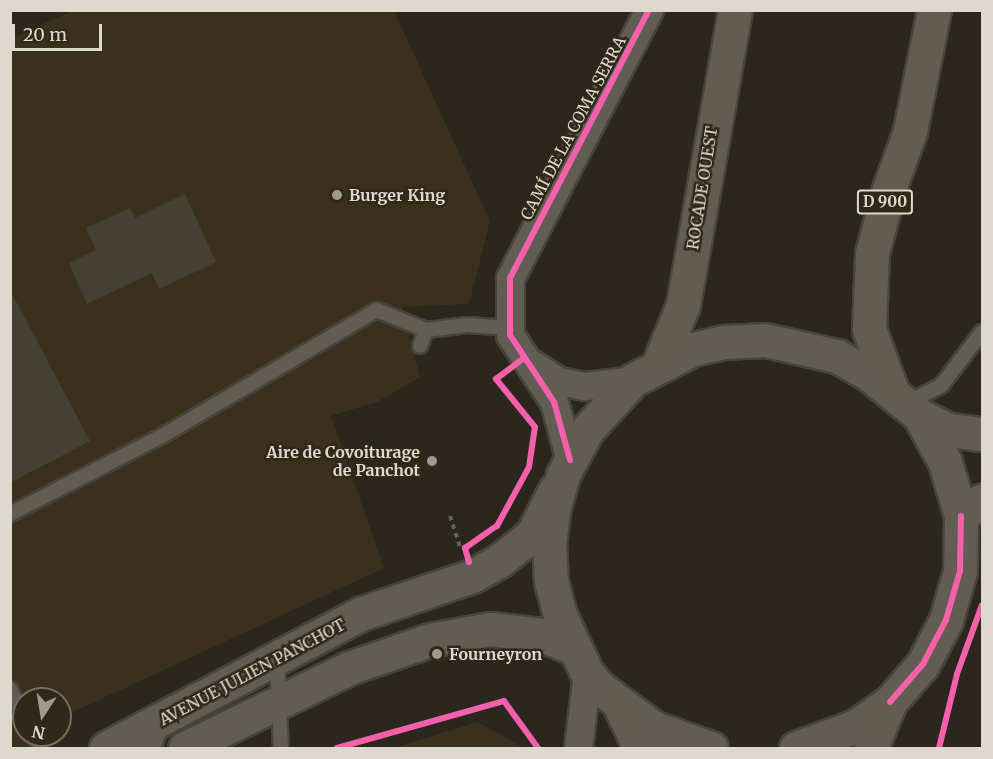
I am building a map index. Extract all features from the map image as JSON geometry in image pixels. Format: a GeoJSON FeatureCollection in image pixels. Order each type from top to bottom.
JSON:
{"type":"FeatureCollection","features":[{"type":"Feature","properties":{"kind":"highway","name":"ROCADE OUEST"},"geometry":{"type":"LineString","coordinates":[[646,371],[683,305],[735,10]]}},
{"type":"Feature","properties":{"kind":"highway","name":"D 900"},"geometry":{"type":"LineString","coordinates":[[906,404],[869,329],[872,253],[888,189],[910,131],[934,10]]}},
{"type":"Feature","properties":{"kind":"highway"},"geometry":{"type":"LineString","coordinates":[[871,748],[890,702]]}},
{"type":"Feature","properties":{"kind":"highway"},"geometry":{"type":"LineString","coordinates":[[619,704],[640,748]]}},
{"type":"Feature","properties":{"kind":"main road"},"geometry":{"type":"LineString","coordinates":[[581,661],[560,615],[549,557],[553,510],[566,468],[587,430],[646,371],[693,349],[724,342],[765,340],[837,356],[906,404],[949,430],[982,434]]}},
{"type":"Feature","properties":{"kind":"main road"},"geometry":{"type":"LineString","coordinates":[[796,748],[856,726],[890,702],[923,664],[946,620],[960,571],[972,508],[945,462],[906,404]]}},
{"type":"Feature","properties":{"kind":"main road","name":"AVENUE JULIEN PANCHOT"},"geometry":{"type":"LineString","coordinates":[[106,748],[159,734],[277,655],[360,614],[472,576],[499,561],[532,535],[566,468]]}},
{"type":"Feature","properties":{"kind":"main road"},"geometry":{"type":"LineString","coordinates":[[185,748],[277,701],[349,668],[430,640],[490,629],[542,635],[581,661],[619,704],[654,728],[711,748]]}},
{"type":"Feature","properties":{"kind":"street","name":"CAMÍ DE LA COMA SERRA"},"geometry":{"type":"LineString","coordinates":[[566,468],[554,402],[523,359],[509,328],[510,278],[522,249],[545,214],[649,10]]}},
{"type":"Feature","properties":{"kind":"street"},"geometry":{"type":"LineString","coordinates":[[523,359],[559,381],[585,386],[646,371]]}},
{"type":"Feature","properties":{"kind":"street"},"geometry":{"type":"LineString","coordinates":[[579,741],[581,661]]}},
{"type":"Feature","properties":{"kind":"lane"},"geometry":{"type":"LineString","coordinates":[[10,514],[162,436],[377,309],[426,330],[468,325],[509,328]]}},
{"type":"Feature","properties":{"kind":"lane"},"geometry":{"type":"LineString","coordinates":[[420,346],[426,330]]}},
{"type":"Feature","properties":{"kind":"lane"},"geometry":{"type":"LineString","coordinates":[[906,404],[941,386],[982,332]]}},
{"type":"Feature","properties":{"kind":"lane"},"geometry":{"type":"LineString","coordinates":[[277,655],[277,701],[281,748]]}},
{"type":"Feature","properties":{"kind":"path"},"geometry":{"type":"LineString","coordinates":[[450,516],[458,546],[465,548]]}},
{"type":"Feature","properties":{"kind":"shaded area"},"geometry":{"type":"Polygon","coordinates":[[[72,11],[394,11],[490,221],[469,304],[402,307],[420,377],[377,402],[331,416],[384,568],[72,712],[72,687],[12,687],[12,747],[48,748],[11,748],[10,39],[72,11]]]}},
{"type":"Feature","properties":{"kind":"shaded area"},"geometry":{"type":"Polygon","coordinates":[[[478,722],[524,748],[393,748],[478,722]]]}},
{"type":"Feature","properties":{"kind":"building"},"geometry":{"type":"Polygon","coordinates":[[[185,194],[216,262],[159,289],[152,273],[87,304],[69,263],[96,250],[86,228],[130,208],[135,218],[185,194]]]}},
{"type":"Feature","properties":{"kind":"building"},"geometry":{"type":"Polygon","coordinates":[[[10,290],[90,441],[10,483],[10,290]]]}},
{"type":"Feature","properties":{"kind":"cycle path"},"geometry":{"type":"LineString","coordinates":[[570,460],[554,402],[510,335],[510,278],[649,10]]}},
{"type":"Feature","properties":{"kind":"cycle path"},"geometry":{"type":"LineString","coordinates":[[469,562],[465,548],[497,526],[529,467],[535,427],[496,379],[523,359]]}},
{"type":"Feature","properties":{"kind":"cycle path"},"geometry":{"type":"LineString","coordinates":[[890,702],[923,664],[946,620],[960,571],[961,516]]}},
{"type":"Feature","properties":{"kind":"cycle path"},"geometry":{"type":"LineString","coordinates":[[939,748],[957,674],[982,605]]}},
{"type":"Feature","properties":{"kind":"cycle path"},"geometry":{"type":"LineString","coordinates":[[337,748],[504,701],[538,748]]}},
{"type":"Feature","properties":{"kind":"place","name":"Burger King"},"geometry":{"type":"Point","coordinates":[337,195]}},
{"type":"Feature","properties":{"kind":"place","name":"Aire de Covoiturage de Panchot"},"geometry":{"type":"Point","coordinates":[432,461]}},
{"type":"Feature","properties":{"kind":"place","name":"Fourneyron"},"geometry":{"type":"Point","coordinates":[437,654]}}]}
